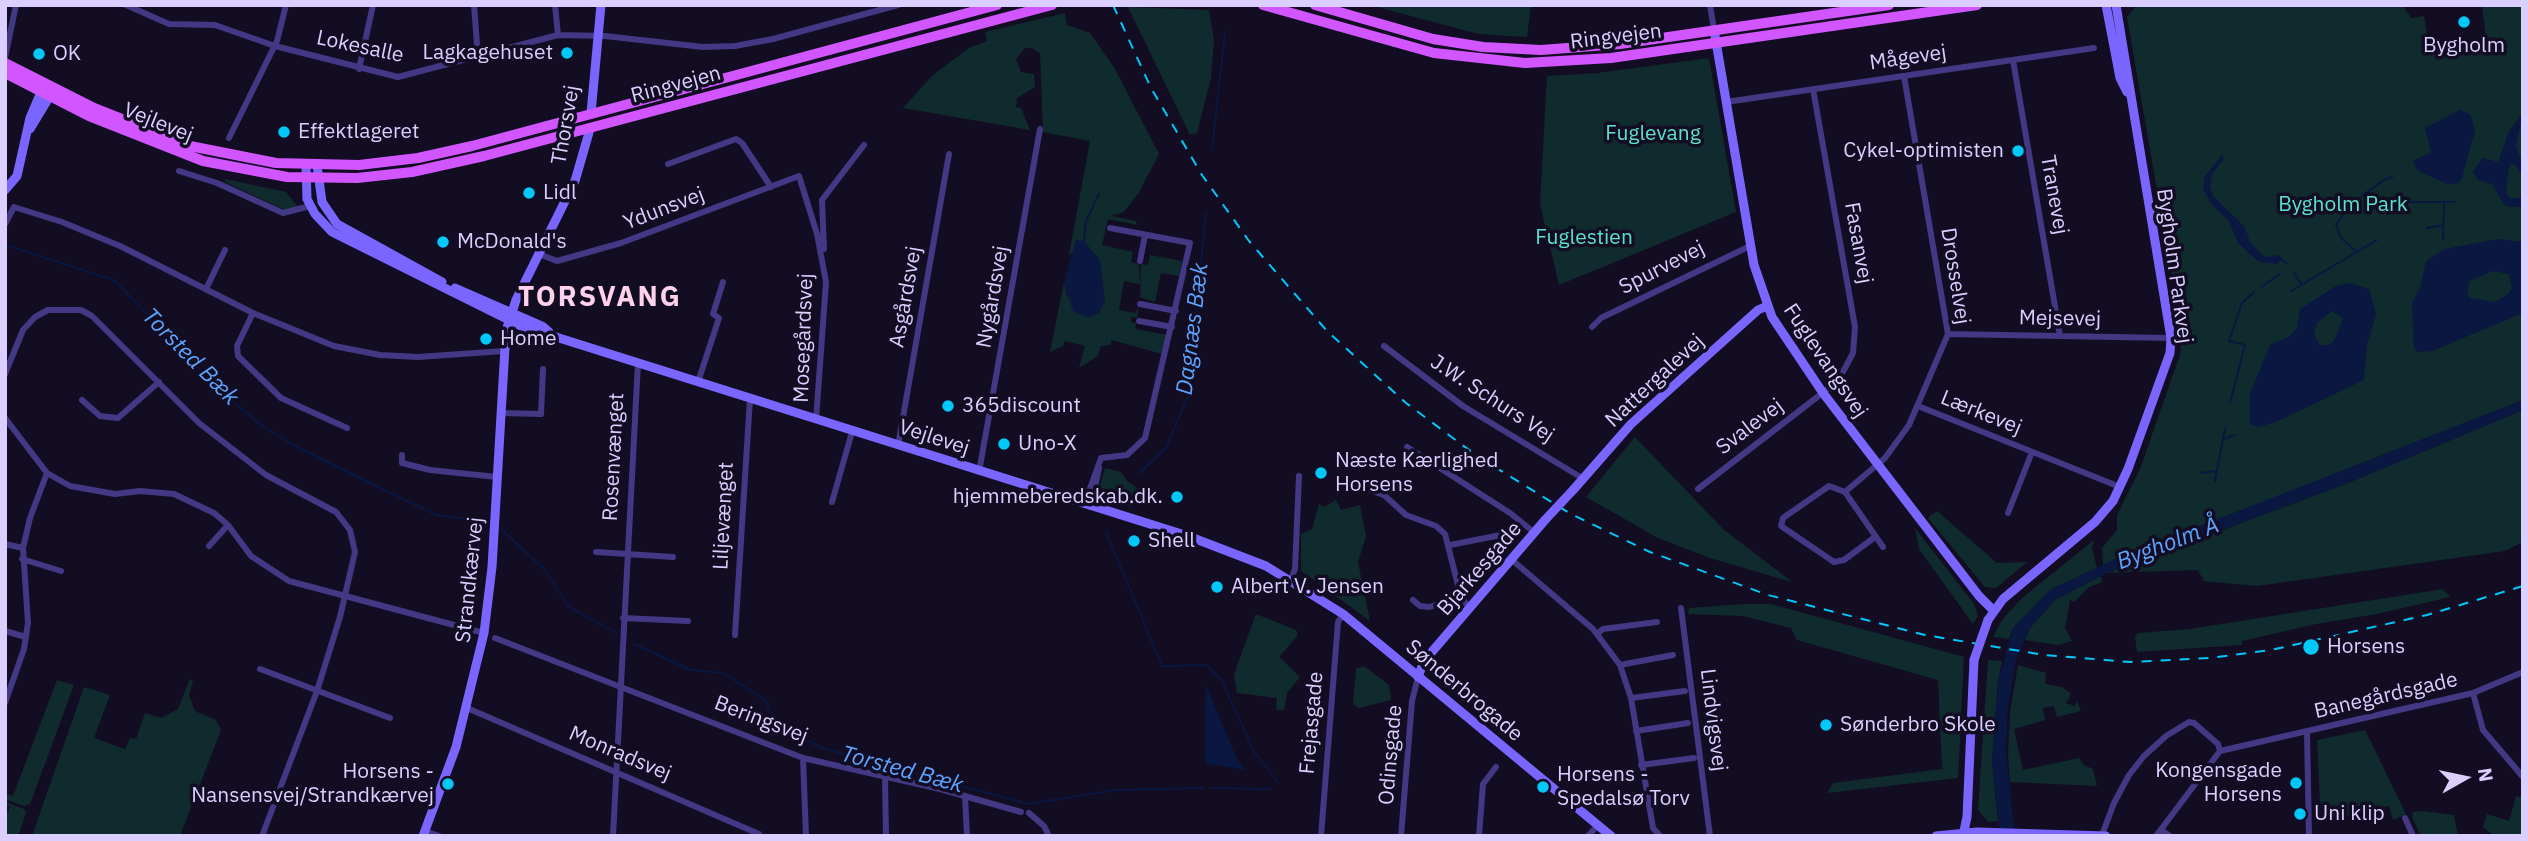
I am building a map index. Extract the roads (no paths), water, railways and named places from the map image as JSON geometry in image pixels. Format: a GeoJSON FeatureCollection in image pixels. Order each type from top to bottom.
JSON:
{"type":"FeatureCollection","features":[{"type":"Feature","properties":{"kind":"main road","name":"Ringvejen"},"geometry":{"type":"LineString","coordinates":[[311,165],[418,158],[997,5]]}},
{"type":"Feature","properties":{"kind":"main road","name":"Ringvejen"},"geometry":{"type":"LineString","coordinates":[[306,178],[384,176],[440,167],[1052,5]]}},
{"type":"Feature","properties":{"kind":"main road","name":"Ringvejen"},"geometry":{"type":"LineString","coordinates":[[1263,5],[1434,53],[1497,62],[1580,61],[1716,44],[1977,5]]}},
{"type":"Feature","properties":{"kind":"main road","name":"Ringvejen"},"geometry":{"type":"LineString","coordinates":[[1315,5],[1433,39],[1515,50],[1596,47],[1889,5]]}},
{"type":"Feature","properties":{"kind":"main road","name":"Vejlevej"},"geometry":{"type":"LineString","coordinates":[[5,60],[47,91],[89,116],[203,161],[245,171],[306,178]]}},
{"type":"Feature","properties":{"kind":"main road","name":"Vejlevej"},"geometry":{"type":"LineString","coordinates":[[5,73],[190,146],[243,159],[311,165]]}},
{"type":"Feature","properties":{"kind":"main road","name":"Thorsvej"},"geometry":{"type":"LineString","coordinates":[[590,129],[591,113]]}},
{"type":"Feature","properties":{"kind":"street"},"geometry":{"type":"LineString","coordinates":[[5,60],[16,5]]}},
{"type":"Feature","properties":{"kind":"street","name":"Lokesalle"},"geometry":{"type":"LineString","coordinates":[[126,5],[162,23],[215,25],[275,46],[389,76],[409,76],[558,35],[598,35],[703,47],[735,46],[773,40],[898,5]]}},
{"type":"Feature","properties":{"kind":"street"},"geometry":{"type":"LineString","coordinates":[[229,138],[275,46],[286,5]]}},
{"type":"Feature","properties":{"kind":"street"},"geometry":{"type":"LineString","coordinates":[[359,69],[373,5]]}},
{"type":"Feature","properties":{"kind":"street"},"geometry":{"type":"LineString","coordinates":[[474,5],[478,58]]}},
{"type":"Feature","properties":{"kind":"street"},"geometry":{"type":"LineString","coordinates":[[555,5],[558,35]]}},
{"type":"Feature","properties":{"kind":"street","name":"Thorsvej"},"geometry":{"type":"LineString","coordinates":[[591,113],[601,5]]}},
{"type":"Feature","properties":{"kind":"street","name":"Fuglevangsvej"},"geometry":{"type":"LineString","coordinates":[[1710,5],[1750,246],[1767,306],[1782,336],[1823,393],[1994,611]]}},
{"type":"Feature","properties":{"kind":"street","name":"Bygholm Parkvej"},"geometry":{"type":"LineString","coordinates":[[2106,5],[2120,78],[2129,96]]}},
{"type":"Feature","properties":{"kind":"street","name":"Bygholm Parkvej"},"geometry":{"type":"LineString","coordinates":[[1963,835],[1974,660],[1988,620],[1994,611],[2095,522],[2120,487],[2167,365],[2171,338],[2116,5]]}},
{"type":"Feature","properties":{"kind":"street","name":"Mågevej"},"geometry":{"type":"LineString","coordinates":[[1726,102],[2094,48]]}},
{"type":"Feature","properties":{"kind":"street","name":"Tranevej"},"geometry":{"type":"LineString","coordinates":[[2013,60],[2060,336]]}},
{"type":"Feature","properties":{"kind":"street","name":"Drosselvej"},"geometry":{"type":"LineString","coordinates":[[1845,492],[1877,465],[1905,431],[1948,334],[1904,76]]}},
{"type":"Feature","properties":{"kind":"street","name":"Fasanvej"},"geometry":{"type":"LineString","coordinates":[[1813,89],[1855,335],[1853,353],[1847,368],[1823,393]]}},
{"type":"Feature","properties":{"kind":"street"},"geometry":{"type":"LineString","coordinates":[[5,190],[17,176],[30,129],[30,118],[47,91]]}},
{"type":"Feature","properties":{"kind":"street","name":"Thorsvej"},"geometry":{"type":"LineString","coordinates":[[510,317],[575,181],[590,129]]}},
{"type":"Feature","properties":{"kind":"street","name":"Nygårdsvej"},"geometry":{"type":"LineString","coordinates":[[979,472],[1040,129]]}},
{"type":"Feature","properties":{"kind":"street"},"geometry":{"type":"LineString","coordinates":[[668,164],[736,139],[742,143],[771,187]]}},
{"type":"Feature","properties":{"kind":"street","name":"Mosegårdsvej"},"geometry":{"type":"LineString","coordinates":[[816,420],[827,289],[823,258],[822,200],[864,145]]}},
{"type":"Feature","properties":{"kind":"street","name":"Asgårdsvej"},"geometry":{"type":"LineString","coordinates":[[898,446],[949,154]]}},
{"type":"Feature","properties":{"kind":"street"},"geometry":{"type":"LineString","coordinates":[[310,206],[306,178],[311,165]]}},
{"type":"Feature","properties":{"kind":"street","name":"Vejlevej"},"geometry":{"type":"LineString","coordinates":[[311,165],[318,178],[324,208],[347,232],[510,317]]}},
{"type":"Feature","properties":{"kind":"street","name":"Vejlevej"},"geometry":{"type":"LineString","coordinates":[[179,171],[218,183],[284,213],[290,214],[310,206],[321,222],[344,239],[551,334],[1124,518]]}},
{"type":"Feature","properties":{"kind":"street","name":"Ydunsvej"},"geometry":{"type":"LineString","coordinates":[[539,254],[557,261],[621,243],[799,176]]}},
{"type":"Feature","properties":{"kind":"street","name":"Mosegårdsvej"},"geometry":{"type":"LineString","coordinates":[[799,176],[823,258]]}},
{"type":"Feature","properties":{"kind":"street"},"geometry":{"type":"LineString","coordinates":[[5,224],[15,207],[107,241],[253,313],[334,346],[380,355],[439,357],[504,351]]}},
{"type":"Feature","properties":{"kind":"street"},"geometry":{"type":"LineString","coordinates":[[1088,506],[1101,458],[1127,455],[1145,438],[1190,243],[1110,228]]}},
{"type":"Feature","properties":{"kind":"street"},"geometry":{"type":"LineString","coordinates":[[1140,261],[1145,235]]}},
{"type":"Feature","properties":{"kind":"street","name":"Spurvevej"},"geometry":{"type":"LineString","coordinates":[[1592,327],[1601,318],[1750,246]]}},
{"type":"Feature","properties":{"kind":"street"},"geometry":{"type":"LineString","coordinates":[[206,289],[225,250]]}},
{"type":"Feature","properties":{"kind":"street"},"geometry":{"type":"LineString","coordinates":[[698,382],[719,318],[713,314],[723,282]]}},
{"type":"Feature","properties":{"kind":"street"},"geometry":{"type":"LineString","coordinates":[[1140,304],[1176,311]]}},
{"type":"Feature","properties":{"kind":"street","name":"Nattergalevej"},"geometry":{"type":"LineString","coordinates":[[1574,489],[1620,435],[1758,310],[1767,306]]}},
{"type":"Feature","properties":{"kind":"street"},"geometry":{"type":"LineString","coordinates":[[5,374],[23,330],[35,317],[48,310],[72,308],[92,316],[198,423],[247,461],[336,512],[345,521],[354,541],[355,552],[344,598],[317,691],[262,836]]}},
{"type":"Feature","properties":{"kind":"street"},"geometry":{"type":"LineString","coordinates":[[253,313],[237,346],[238,356],[281,398],[347,428]]}},
{"type":"Feature","properties":{"kind":"street","name":"Strandkærvej"},"geometry":{"type":"LineString","coordinates":[[424,833],[467,708],[484,633],[504,351],[510,317]]}},
{"type":"Feature","properties":{"kind":"street"},"geometry":{"type":"LineString","coordinates":[[1139,321],[1172,327]]}},
{"type":"Feature","properties":{"kind":"street","name":"Mejsevej"},"geometry":{"type":"LineString","coordinates":[[1948,334],[2171,338]]}},
{"type":"Feature","properties":{"kind":"street","name":"J.W. Schurs Vej"},"geometry":{"type":"LineString","coordinates":[[1384,346],[1463,406],[1582,478]]}},
{"type":"Feature","properties":{"kind":"street","name":"Rosenvænget"},"geometry":{"type":"LineString","coordinates":[[613,836],[638,363]]}},
{"type":"Feature","properties":{"kind":"street"},"geometry":{"type":"LineString","coordinates":[[501,413],[541,414],[543,369]]}},
{"type":"Feature","properties":{"kind":"street"},"geometry":{"type":"LineString","coordinates":[[82,400],[100,416],[118,418],[159,382]]}},
{"type":"Feature","properties":{"kind":"street","name":"Svalevej"},"geometry":{"type":"LineString","coordinates":[[1698,489],[1823,393]]}},
{"type":"Feature","properties":{"kind":"street","name":"Liljevænget"},"geometry":{"type":"LineString","coordinates":[[735,635],[747,410],[750,399]]}},
{"type":"Feature","properties":{"kind":"street","name":"Lærkevej"},"geometry":{"type":"LineString","coordinates":[[1918,406],[2120,487]]}},
{"type":"Feature","properties":{"kind":"street"},"geometry":{"type":"LineString","coordinates":[[7,424],[47,473],[70,486],[115,495],[139,491],[174,494],[214,513],[228,525],[251,556],[278,576],[344,598],[484,633]]}},
{"type":"Feature","properties":{"kind":"street"},"geometry":{"type":"LineString","coordinates":[[832,502],[852,432]]}},
{"type":"Feature","properties":{"kind":"street"},"geometry":{"type":"LineString","coordinates":[[1407,447],[1535,533]]}},
{"type":"Feature","properties":{"kind":"street","name":"Lærkevej"},"geometry":{"type":"LineString","coordinates":[[2008,513],[2032,452]]}},
{"type":"Feature","properties":{"kind":"street"},"geometry":{"type":"LineString","coordinates":[[402,455],[402,463],[430,470],[497,477]]}},
{"type":"Feature","properties":{"kind":"street"},"geometry":{"type":"LineString","coordinates":[[5,703],[26,637],[23,548],[30,518],[47,473]]}},
{"type":"Feature","properties":{"kind":"street"},"geometry":{"type":"LineString","coordinates":[[1291,579],[1295,569],[1299,476]]}},
{"type":"Feature","properties":{"kind":"street"},"geometry":{"type":"LineString","coordinates":[[1875,537],[1844,560],[1834,562],[1781,526],[1783,518],[1829,486],[1845,492],[1883,547]]}},
{"type":"Feature","properties":{"kind":"street"},"geometry":{"type":"LineString","coordinates":[[1360,487],[1384,495],[1406,515],[1441,529],[1450,545],[1461,597],[1469,607]]}},
{"type":"Feature","properties":{"kind":"street","name":"Bjarkesgade"},"geometry":{"type":"LineString","coordinates":[[1418,677],[1424,661],[1574,489]]}},
{"type":"Feature","properties":{"kind":"street","name":"Sønderbrogade"},"geometry":{"type":"LineString","coordinates":[[1124,518],[1237,553],[1291,579],[1343,614],[1611,836]]}},
{"type":"Feature","properties":{"kind":"street"},"geometry":{"type":"LineString","coordinates":[[1450,545],[1511,533],[1520,522]]}},
{"type":"Feature","properties":{"kind":"street"},"geometry":{"type":"LineString","coordinates":[[209,546],[228,525]]}},
{"type":"Feature","properties":{"kind":"street"},"geometry":{"type":"LineString","coordinates":[[5,544],[23,548]]}},
{"type":"Feature","properties":{"kind":"street"},"geometry":{"type":"LineString","coordinates":[[596,552],[673,557]]}},
{"type":"Feature","properties":{"kind":"street"},"geometry":{"type":"LineString","coordinates":[[22,559],[61,571]]}},
{"type":"Feature","properties":{"kind":"street"},"geometry":{"type":"LineString","coordinates":[[1512,560],[1597,634],[1620,665],[1631,698],[1654,831],[1660,836]]}},
{"type":"Feature","properties":{"kind":"street"},"geometry":{"type":"LineString","coordinates":[[1413,600],[1420,606],[1429,607],[1461,597]]}},
{"type":"Feature","properties":{"kind":"street","name":"Lindvigsvej"},"geometry":{"type":"LineString","coordinates":[[1681,608],[1710,836]]}},
{"type":"Feature","properties":{"kind":"street","name":"Frejasgade"},"geometry":{"type":"LineString","coordinates":[[1321,836],[1338,622],[1343,614]]}},
{"type":"Feature","properties":{"kind":"street"},"geometry":{"type":"LineString","coordinates":[[623,618],[688,621]]}},
{"type":"Feature","properties":{"kind":"street"},"geometry":{"type":"LineString","coordinates":[[1597,634],[1603,629],[1657,622]]}},
{"type":"Feature","properties":{"kind":"street"},"geometry":{"type":"LineString","coordinates":[[5,631],[26,637]]}},
{"type":"Feature","properties":{"kind":"street","name":"Beringsvej"},"geometry":{"type":"LineString","coordinates":[[495,638],[803,758],[1025,813],[1044,826],[1049,836]]}},
{"type":"Feature","properties":{"kind":"street"},"geometry":{"type":"LineString","coordinates":[[1620,665],[1673,655]]}},
{"type":"Feature","properties":{"kind":"street"},"geometry":{"type":"LineString","coordinates":[[260,669],[390,718]]}},
{"type":"Feature","properties":{"kind":"street","name":"Banegårdsgade"},"geometry":{"type":"LineString","coordinates":[[2220,751],[2473,693],[2523,672]]}},
{"type":"Feature","properties":{"kind":"street","name":"Odinsgade"},"geometry":{"type":"LineString","coordinates":[[1401,836],[1412,701],[1418,677]]}},
{"type":"Feature","properties":{"kind":"street"},"geometry":{"type":"LineString","coordinates":[[1631,698],[1685,691]]}},
{"type":"Feature","properties":{"kind":"street"},"geometry":{"type":"LineString","coordinates":[[2473,693],[2483,730],[2523,777]]}},
{"type":"Feature","properties":{"kind":"street","name":"Monradsvej"},"geometry":{"type":"LineString","coordinates":[[467,708],[759,834]]}},
{"type":"Feature","properties":{"kind":"street"},"geometry":{"type":"LineString","coordinates":[[1936,836],[1996,832],[2104,836],[2113,803],[2129,775],[2165,736],[2189,722],[2215,740],[2220,751],[2158,833],[2170,836]]}},
{"type":"Feature","properties":{"kind":"street"},"geometry":{"type":"LineString","coordinates":[[1636,731],[1688,723]]}},
{"type":"Feature","properties":{"kind":"street"},"geometry":{"type":"LineString","coordinates":[[2307,732],[2309,836]]}},
{"type":"Feature","properties":{"kind":"street"},"geometry":{"type":"LineString","coordinates":[[803,758],[806,836]]}},
{"type":"Feature","properties":{"kind":"street"},"geometry":{"type":"LineString","coordinates":[[1642,765],[1693,758]]}},
{"type":"Feature","properties":{"kind":"street"},"geometry":{"type":"LineString","coordinates":[[1479,836],[1483,784],[1496,767]]}},
{"type":"Feature","properties":{"kind":"street"},"geometry":{"type":"LineString","coordinates":[[885,777],[886,836]]}},
{"type":"Feature","properties":{"kind":"street"},"geometry":{"type":"LineString","coordinates":[[965,796],[967,836]]}},
{"type":"Feature","properties":{"kind":"street"},"geometry":{"type":"LineString","coordinates":[[2405,818],[2413,836]]}},
{"type":"Feature","properties":{"kind":"street"},"geometry":{"type":"LineString","coordinates":[[1588,836],[1598,825]]}},
{"type":"Feature","properties":{"kind":"street"},"geometry":{"type":"LineString","coordinates":[[424,833],[439,836]]}},
{"type":"Feature","properties":{"kind":"water"},"geometry":{"type":"Polygon","coordinates":[[[2460,110],[2470,114],[2475,130],[2462,178],[2458,183],[2447,184],[2417,170],[2413,161],[2431,152],[2425,128],[2460,110]]]}},
{"type":"Feature","properties":{"kind":"water"},"geometry":{"type":"Polygon","coordinates":[[[2523,113],[2516,146],[2523,165],[2523,177],[2515,165],[2510,164],[2506,186],[2507,195],[2511,199],[2523,197],[2523,206],[2505,206],[2492,184],[2478,180],[2473,171],[2483,158],[2498,162],[2509,131],[2523,113]]]}},
{"type":"Feature","properties":{"kind":"water"},"geometry":{"type":"Polygon","coordinates":[[[2223,154],[2223,160],[2212,174],[2210,187],[2214,197],[2245,227],[2250,242],[2260,253],[2266,257],[2280,255],[2282,260],[2277,264],[2259,262],[2238,243],[2229,221],[2212,205],[2203,189],[2205,176],[2223,154]]]}},
{"type":"Feature","properties":{"kind":"water"},"geometry":{"type":"Polygon","coordinates":[[[2498,239],[2523,242],[2523,313],[2432,351],[2417,352],[2414,348],[2412,303],[2420,288],[2426,261],[2445,249],[2498,239]],[[2493,271],[2470,281],[2467,292],[2470,298],[2495,302],[2508,294],[2512,288],[2509,274],[2493,271]]]}},
{"type":"Feature","properties":{"kind":"water"},"geometry":{"type":"Polygon","coordinates":[[[1076,240],[1084,241],[1100,260],[1105,300],[1099,313],[1089,318],[1073,311],[1064,282],[1076,240]]]}},
{"type":"Feature","properties":{"kind":"water"},"geometry":{"type":"Polygon","coordinates":[[[2350,283],[2369,289],[2376,314],[2367,345],[2364,380],[2278,421],[2258,427],[2250,424],[2250,394],[2270,345],[2290,336],[2297,328],[2300,309],[2336,286],[2350,283]],[[2332,311],[2317,323],[2314,334],[2320,345],[2329,345],[2334,341],[2343,318],[2332,311]]]}},
{"type":"Feature","properties":{"kind":"water","name":"Bygholm Å"},"geometry":{"type":"Polygon","coordinates":[[[2523,400],[2523,410],[2343,485],[2107,573],[2055,600],[2030,628],[2015,663],[2008,708],[2006,750],[2015,836],[2000,836],[1992,762],[1998,682],[2013,628],[2050,590],[2113,560],[2523,400]]]}},
{"type":"Feature","properties":{"kind":"water"},"geometry":{"type":"Polygon","coordinates":[[[1206,685],[1237,759],[1246,770],[1207,764],[1205,760],[1206,685]]]}},
{"type":"Feature","properties":{"kind":"waterway","name":"Dagnæs Bæk"},"geometry":{"type":"LineString","coordinates":[[1212,149],[1225,32]]}},
{"type":"Feature","properties":{"kind":"waterway"},"geometry":{"type":"LineString","coordinates":[[2357,252],[2341,238],[2336,225],[2349,206],[2393,176]]}},
{"type":"Feature","properties":{"kind":"waterway"},"geometry":{"type":"LineString","coordinates":[[1084,241],[1086,221],[1099,194]]}},
{"type":"Feature","properties":{"kind":"waterway"},"geometry":{"type":"LineString","coordinates":[[2408,202],[2455,202]]}},
{"type":"Feature","properties":{"kind":"waterway"},"geometry":{"type":"LineString","coordinates":[[2443,240],[2444,203]]}},
{"type":"Feature","properties":{"kind":"waterway","name":"Dagnæs Bæk"},"geometry":{"type":"LineString","coordinates":[[1138,474],[1166,448],[1188,396],[1206,212]]}},
{"type":"Feature","properties":{"kind":"waterway"},"geometry":{"type":"LineString","coordinates":[[2427,228],[2443,225]]}},
{"type":"Feature","properties":{"kind":"waterway"},"geometry":{"type":"LineString","coordinates":[[2291,291],[2377,240]]}},
{"type":"Feature","properties":{"kind":"waterway","name":"Torsted Bæk"},"geometry":{"type":"LineString","coordinates":[[5,245],[114,280],[228,398],[265,428],[297,447],[436,515],[488,522]]}},
{"type":"Feature","properties":{"kind":"waterway"},"geometry":{"type":"LineString","coordinates":[[2282,260],[2287,264]]}},
{"type":"Feature","properties":{"kind":"waterway"},"geometry":{"type":"LineString","coordinates":[[2294,273],[2301,284]]}},
{"type":"Feature","properties":{"kind":"waterway"},"geometry":{"type":"LineString","coordinates":[[2261,287],[2280,274]]}},
{"type":"Feature","properties":{"kind":"waterway"},"geometry":{"type":"LineString","coordinates":[[2230,403],[2245,345],[2229,341],[2242,303],[2254,292]]}},
{"type":"Feature","properties":{"kind":"waterway"},"geometry":{"type":"LineString","coordinates":[[2215,481],[2225,428]]}},
{"type":"Feature","properties":{"kind":"waterway"},"geometry":{"type":"LineString","coordinates":[[2224,439],[2235,435]]}},
{"type":"Feature","properties":{"kind":"waterway"},"geometry":{"type":"LineString","coordinates":[[2200,473],[2216,471]]}},
{"type":"Feature","properties":{"kind":"waterway","name":"Torsted Bæk"},"geometry":{"type":"LineString","coordinates":[[502,530],[545,570],[568,606],[616,633]]}},
{"type":"Feature","properties":{"kind":"waterway"},"geometry":{"type":"LineString","coordinates":[[1106,532],[1162,666],[1206,665],[1222,681],[1254,752],[1278,782]]}},
{"type":"Feature","properties":{"kind":"waterway","name":"Torsted Bæk"},"geometry":{"type":"LineString","coordinates":[[634,644],[691,670],[723,673],[767,701],[770,719],[780,727],[822,748],[1028,804],[1115,790],[1203,788]]}},
{"type":"Feature","properties":{"kind":"waterway","name":"Torsted Bæk"},"geometry":{"type":"LineString","coordinates":[[1211,788],[1271,789]]}},
{"type":"Feature","properties":{"kind":"railway"},"geometry":{"type":"LineString","coordinates":[[1113,5],[1151,88],[1202,175],[1249,241],[1327,331],[1406,403],[1477,456],[1571,514],[1650,552],[1768,595],[1925,635],[2044,655],[2130,662],[2209,658],[2271,650],[2427,615],[2523,586]]}},
{"type":"Feature","properties":{"kind":"place","name":"Bygholm"},"geometry":{"type":"Point","coordinates":[2464,22]}},
{"type":"Feature","properties":{"kind":"place","name":"Lagkagehuset"},"geometry":{"type":"Point","coordinates":[567,53]}},
{"type":"Feature","properties":{"kind":"place","name":"OK"},"geometry":{"type":"Point","coordinates":[39,54]}},
{"type":"Feature","properties":{"kind":"place","name":"Effektlageret"},"geometry":{"type":"Point","coordinates":[284,132]}},
{"type":"Feature","properties":{"kind":"place","name":"Cykel-optimisten"},"geometry":{"type":"Point","coordinates":[2018,151]}},
{"type":"Feature","properties":{"kind":"place","name":"Lidl"},"geometry":{"type":"Point","coordinates":[529,193]}},
{"type":"Feature","properties":{"kind":"place","name":"McDonald's"},"geometry":{"type":"Point","coordinates":[443,242]}},
{"type":"Feature","properties":{"kind":"place","name":"Home"},"geometry":{"type":"Point","coordinates":[486,339]}},
{"type":"Feature","properties":{"kind":"place","name":"365discount"},"geometry":{"type":"Point","coordinates":[948,406]}},
{"type":"Feature","properties":{"kind":"place","name":"Uno-X"},"geometry":{"type":"Point","coordinates":[1004,444]}},
{"type":"Feature","properties":{"kind":"place","name":"Næste Kærlighed Horsens"},"geometry":{"type":"Point","coordinates":[1321,473]}},
{"type":"Feature","properties":{"kind":"place","name":"hjemmeberedskab.dk."},"geometry":{"type":"Point","coordinates":[1177,497]}},
{"type":"Feature","properties":{"kind":"place","name":"Shell"},"geometry":{"type":"Point","coordinates":[1134,541]}},
{"type":"Feature","properties":{"kind":"place","name":"Albert V. Jensen"},"geometry":{"type":"Point","coordinates":[1217,587]}},
{"type":"Feature","properties":{"kind":"place","name":"Horsens"},"geometry":{"type":"Point","coordinates":[2311,647]}},
{"type":"Feature","properties":{"kind":"place","name":"Sønderbro Skole"},"geometry":{"type":"Point","coordinates":[1826,725]}},
{"type":"Feature","properties":{"kind":"place","name":"Kongensgade Horsens"},"geometry":{"type":"Point","coordinates":[2296,783]}},
{"type":"Feature","properties":{"kind":"place","name":"Horsens - Nansensvej/Strandkærvej"},"geometry":{"type":"Point","coordinates":[448,784]}},
{"type":"Feature","properties":{"kind":"place","name":"Horsens - Spedalsø Torv"},"geometry":{"type":"Point","coordinates":[1543,787]}},
{"type":"Feature","properties":{"kind":"place","name":"Uni klip"},"geometry":{"type":"Point","coordinates":[2300,814]}},
{"type":"Feature","properties":{"kind":"district","name":"TORSVANG"},"geometry":{"type":"Point","coordinates":[600,298]}},
{"type":"Feature","properties":{"kind":"park label","name":"Fuglevang"},"geometry":{"type":"Point","coordinates":[1653,134]}},
{"type":"Feature","properties":{"kind":"park label","name":"Bygholm Park"},"geometry":{"type":"Point","coordinates":[2343,205]}},
{"type":"Feature","properties":{"kind":"park label","name":"Fuglestien"},"geometry":{"type":"Point","coordinates":[1584,238]}}]}
